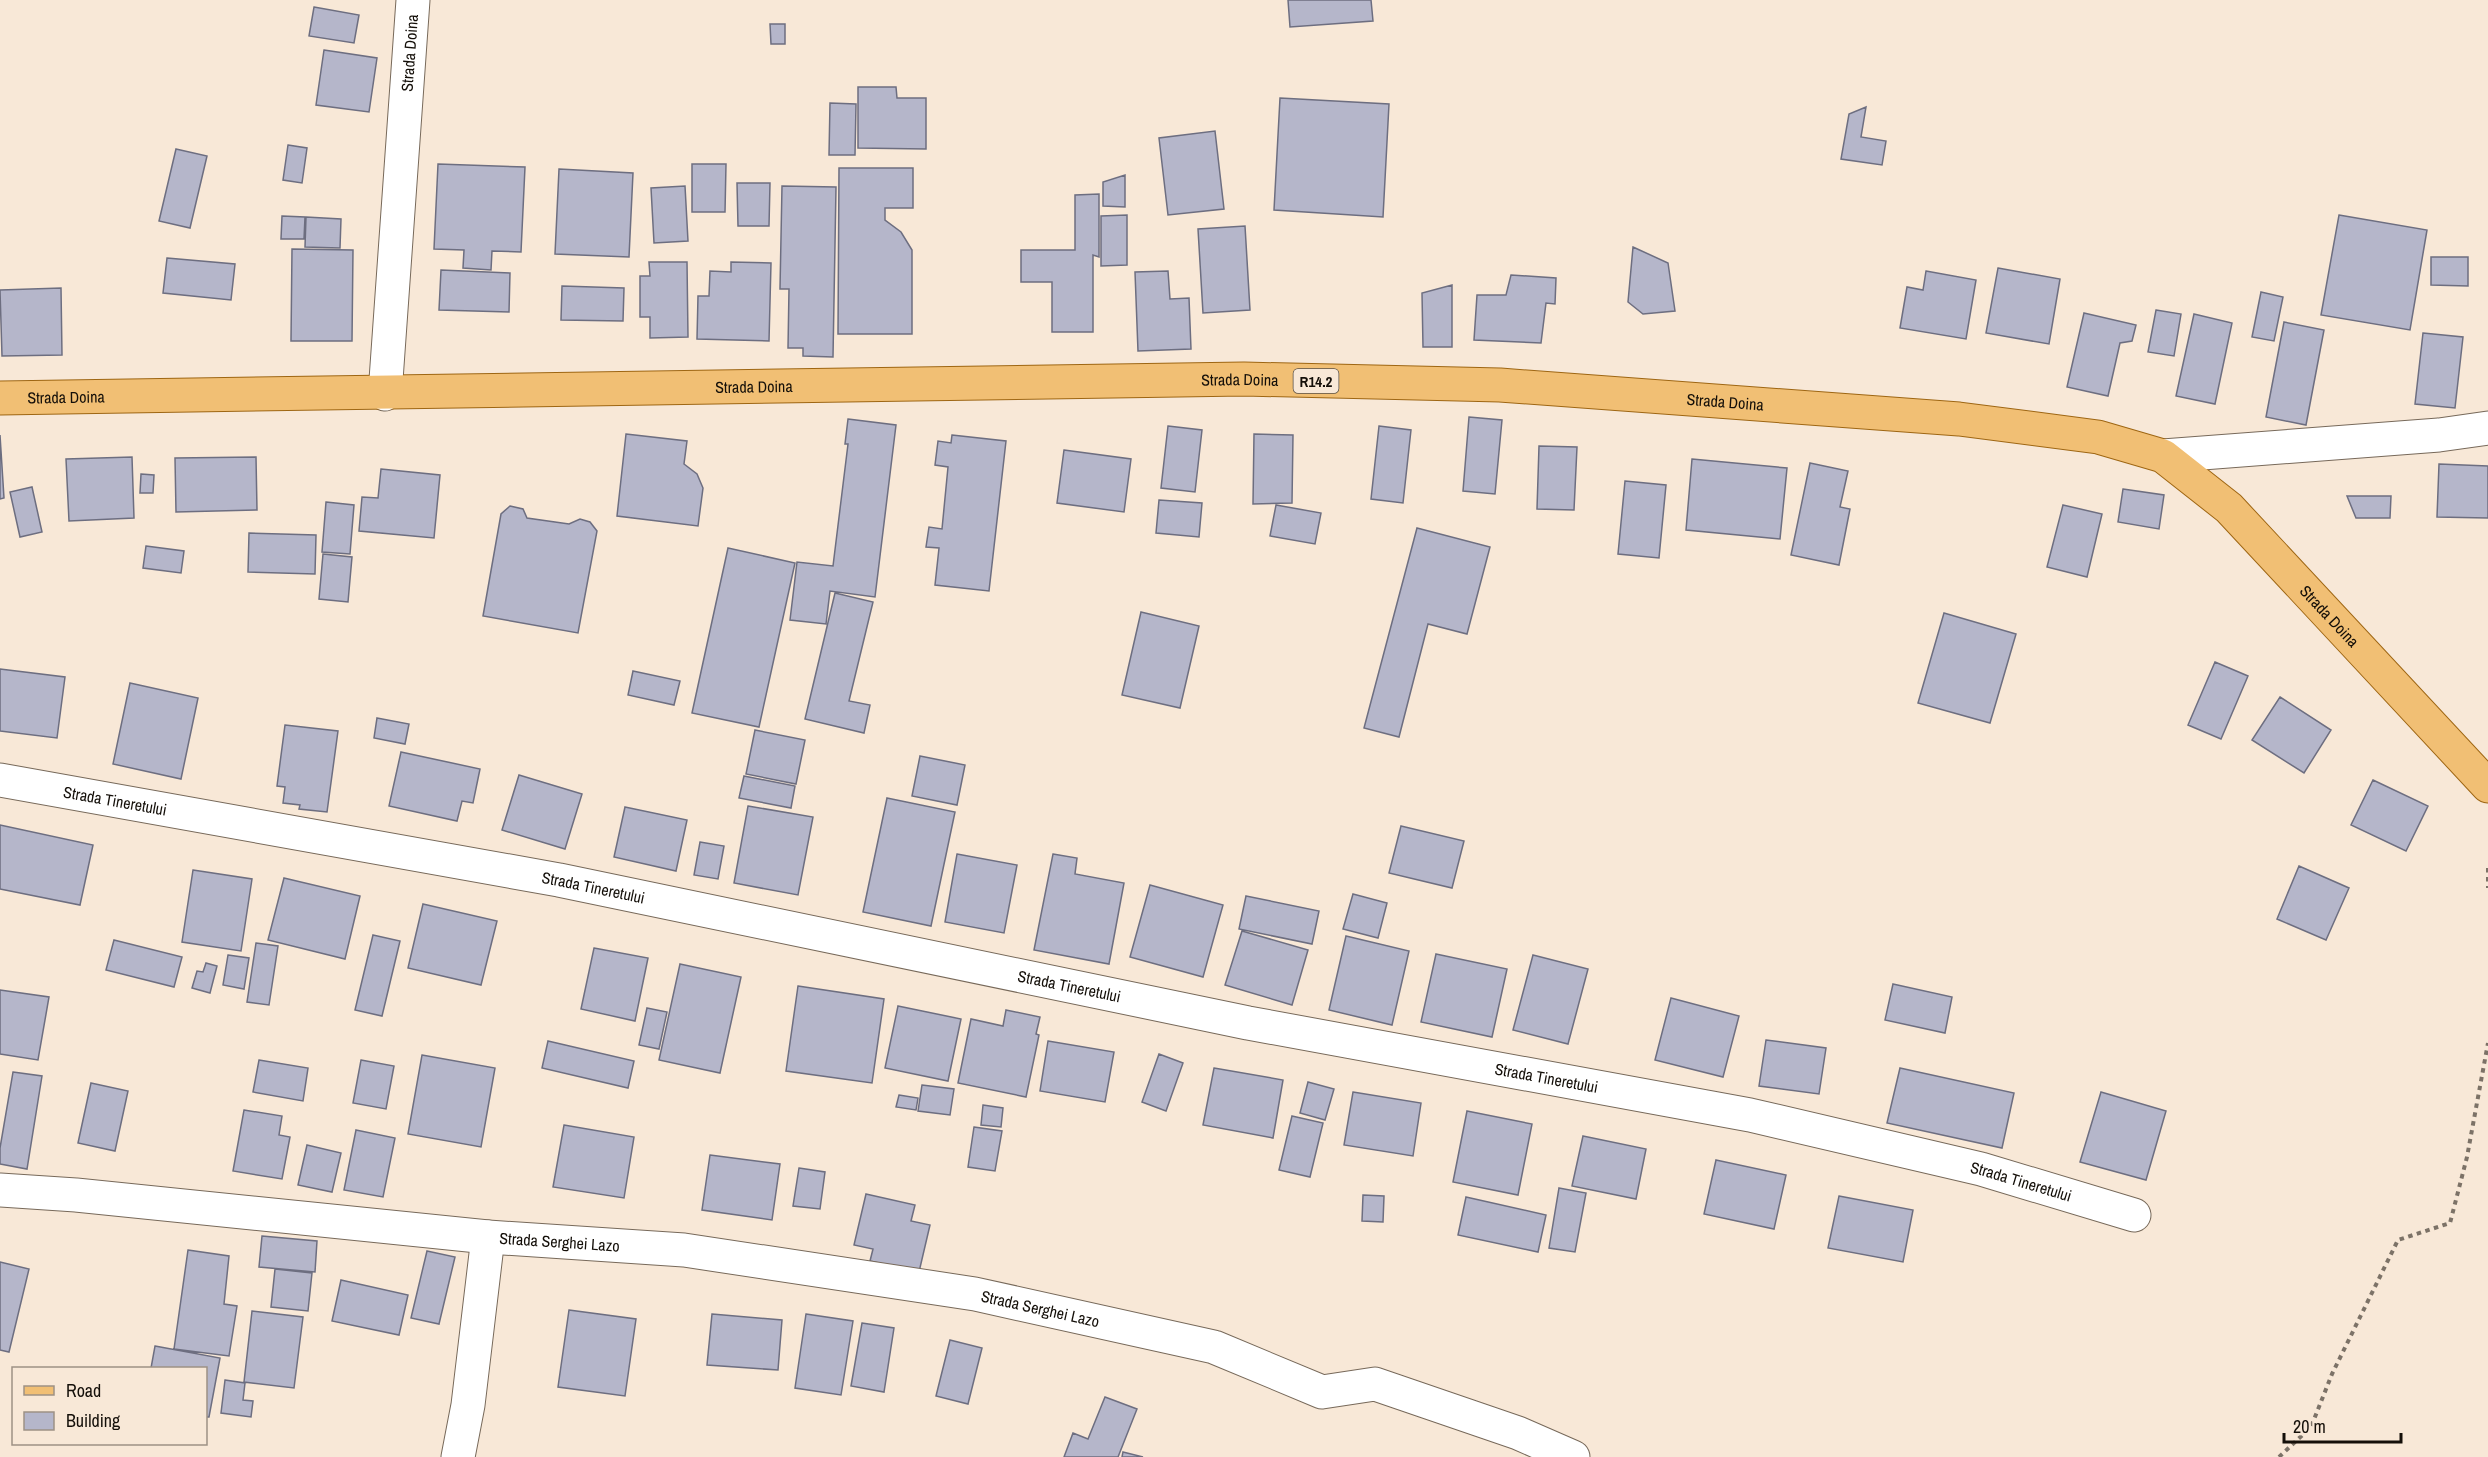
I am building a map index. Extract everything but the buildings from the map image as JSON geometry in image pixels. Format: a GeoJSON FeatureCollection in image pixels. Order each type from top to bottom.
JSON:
{"type":"FeatureCollection","features":[{"type":"Feature","properties":{"kind":"main road","name":"Strada Doina"},"geometry":{"type":"LineString","coordinates":[[0,399],[1244,379],[1500,385],[1959,419],[2098,437],[2163,456],[2229,508],[2488,786]]}},
{"type":"Feature","properties":{"kind":"street","name":"Strada Doina"},"geometry":{"type":"LineString","coordinates":[[385,394],[413,0]]}},
{"type":"Feature","properties":{"kind":"street","name":"Strada Doina"},"geometry":{"type":"LineString","coordinates":[[2163,456],[2439,435],[2488,428]]}},
{"type":"Feature","properties":{"kind":"street","name":"Strada Tineretului"},"geometry":{"type":"LineString","coordinates":[[0,780],[559,880],[1248,1023],[1750,1115],[1981,1170],[2134,1215]]}},
{"type":"Feature","properties":{"kind":"street","name":"Strada Serghei Lazo"},"geometry":{"type":"LineString","coordinates":[[0,1190],[76,1195],[488,1237],[684,1250],[975,1294],[1214,1347],[1322,1392],[1375,1384],[1518,1433],[1573,1457]]}},
{"type":"Feature","properties":{"kind":"street","name":"Strada Serghei Lazo"},"geometry":{"type":"LineString","coordinates":[[458,1457],[468,1405],[488,1237]]}},
{"type":"Feature","properties":{"kind":"path"},"geometry":{"type":"LineString","coordinates":[[2488,868],[2488,888]]}},
{"type":"Feature","properties":{"kind":"path"},"geometry":{"type":"LineString","coordinates":[[2279,1457],[2311,1427],[2332,1374],[2398,1240],[2450,1223],[2467,1157],[2488,1043]]}}]}
